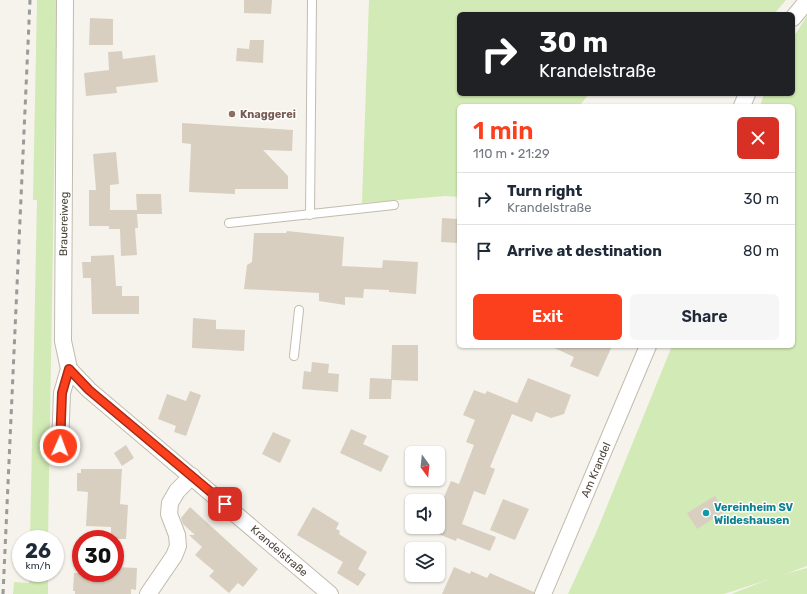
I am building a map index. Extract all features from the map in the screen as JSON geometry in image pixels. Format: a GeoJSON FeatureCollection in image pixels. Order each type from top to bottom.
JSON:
{"type":"FeatureCollection","features":[{"type":"Feature","properties":{"kind":"street","name":"Brauereiweg"},"geometry":{"type":"LineString","coordinates":[[60,446],[62,393],[69,369],[63,341],[65,0]]}},
{"type":"Feature","properties":{"kind":"street"},"geometry":{"type":"LineString","coordinates":[[795,16],[807,1]]}},
{"type":"Feature","properties":{"kind":"street","name":"Am Krandel"},"geometry":{"type":"LineString","coordinates":[[543,594],[647,348]]}},
{"type":"Feature","properties":{"kind":"street","name":"Krandelstraße"},"geometry":{"type":"LineString","coordinates":[[69,369],[89,390],[330,594]]}},
{"type":"Feature","properties":{"kind":"street"},"geometry":{"type":"LineString","coordinates":[[148,594],[174,556],[178,546],[177,535],[168,514],[170,503],[177,491],[192,476]]}},
{"type":"Feature","properties":{"kind":"lane"},"geometry":{"type":"LineString","coordinates":[[310,215],[312,0]]}},
{"type":"Feature","properties":{"kind":"lane"},"geometry":{"type":"LineString","coordinates":[[229,223],[394,205]]}},
{"type":"Feature","properties":{"kind":"lane"},"geometry":{"type":"LineString","coordinates":[[294,356],[299,310]]}},
{"type":"Feature","properties":{"kind":"green space"},"geometry":{"type":"Polygon","coordinates":[[[37,0],[57,0],[48,530],[30,530],[37,200],[33,200],[37,0]]]}},
{"type":"Feature","properties":{"kind":"green space"},"geometry":{"type":"Polygon","coordinates":[[[369,0],[786,0],[776,12],[457,12],[457,96],[587,96],[581,104],[457,104],[457,197],[445,196],[362,203],[369,0]]]}},
{"type":"Feature","properties":{"kind":"green space"},"geometry":{"type":"Polygon","coordinates":[[[807,16],[807,566],[785,574],[807,568],[807,594],[731,594],[770,579],[724,594],[568,594],[596,533],[671,348],[795,348],[795,104],[761,104],[763,96],[795,96],[795,35],[807,16]]]}},
{"type":"Feature","properties":{"kind":"green space"},"geometry":{"type":"Polygon","coordinates":[[[14,582],[48,582],[48,594],[13,594],[14,582]]]}},
{"type":"Feature","properties":{"kind":"building"},"geometry":{"type":"Polygon","coordinates":[[[244,0],[272,0],[271,14],[244,13],[244,0]]]}},
{"type":"Feature","properties":{"kind":"building"},"geometry":{"type":"Polygon","coordinates":[[[90,18],[113,19],[113,45],[89,45],[90,18]]]}},
{"type":"Feature","properties":{"kind":"building"},"geometry":{"type":"Polygon","coordinates":[[[250,40],[264,40],[263,63],[236,61],[237,48],[249,49],[250,40]]]}},
{"type":"Feature","properties":{"kind":"building"},"geometry":{"type":"Polygon","coordinates":[[[122,51],[123,59],[155,55],[158,82],[116,87],[117,93],[86,96],[84,73],[109,70],[108,52],[122,51]]]}},
{"type":"Feature","properties":{"kind":"building"},"geometry":{"type":"Polygon","coordinates":[[[182,123],[293,130],[292,151],[263,150],[288,176],[288,189],[235,189],[235,194],[189,192],[191,144],[182,143],[182,123]]]}},
{"type":"Feature","properties":{"kind":"building"},"geometry":{"type":"Polygon","coordinates":[[[116,152],[119,184],[110,185],[110,210],[137,210],[136,194],[161,194],[162,214],[137,214],[138,228],[135,228],[137,255],[121,256],[120,229],[109,229],[109,226],[89,226],[89,190],[96,190],[93,154],[116,152]]]}},
{"type":"Feature","properties":{"kind":"building"},"geometry":{"type":"Polygon","coordinates":[[[442,218],[457,219],[457,243],[441,242],[442,218]]]}},
{"type":"Feature","properties":{"kind":"building"},"geometry":{"type":"Polygon","coordinates":[[[287,231],[344,237],[342,266],[382,268],[383,260],[418,262],[416,294],[389,292],[389,290],[364,289],[363,298],[345,297],[345,305],[319,301],[319,293],[244,289],[247,265],[252,262],[254,233],[286,233],[287,231]]]}},
{"type":"Feature","properties":{"kind":"building"},"geometry":{"type":"Polygon","coordinates":[[[114,255],[116,286],[122,286],[122,296],[139,296],[139,314],[92,314],[91,278],[83,278],[82,262],[91,262],[91,256],[114,255]]]}},
{"type":"Feature","properties":{"kind":"building"},"geometry":{"type":"Polygon","coordinates":[[[193,318],[216,320],[216,329],[245,330],[244,351],[192,348],[193,318]]]}},
{"type":"Feature","properties":{"kind":"building"},"geometry":{"type":"Polygon","coordinates":[[[392,345],[418,345],[418,381],[392,380],[391,399],[369,399],[370,378],[391,379],[392,345]]]}},
{"type":"Feature","properties":{"kind":"building"},"geometry":{"type":"Polygon","coordinates":[[[554,348],[611,348],[598,377],[570,366],[574,357],[554,348]]]}},
{"type":"Feature","properties":{"kind":"building"},"geometry":{"type":"Polygon","coordinates":[[[312,362],[329,364],[328,373],[339,374],[338,392],[302,389],[304,371],[311,372],[312,362]]]}},
{"type":"Feature","properties":{"kind":"building"},"geometry":{"type":"Polygon","coordinates":[[[528,378],[571,395],[564,414],[551,418],[536,412],[532,422],[512,414],[490,467],[495,469],[485,495],[474,491],[462,524],[496,537],[490,551],[457,538],[456,541],[438,534],[445,534],[445,495],[451,481],[459,484],[474,445],[466,442],[475,420],[463,415],[474,390],[485,394],[487,391],[517,403],[528,378]]]}},
{"type":"Feature","properties":{"kind":"building"},"geometry":{"type":"Polygon","coordinates":[[[190,391],[201,395],[186,436],[174,432],[176,426],[158,419],[167,394],[186,401],[190,391]]]}},
{"type":"Feature","properties":{"kind":"building"},"geometry":{"type":"Polygon","coordinates":[[[351,429],[367,436],[363,444],[389,456],[381,472],[340,453],[351,429]]]}},
{"type":"Feature","properties":{"kind":"building"},"geometry":{"type":"Polygon","coordinates":[[[273,432],[291,440],[280,463],[262,454],[273,432]]]}},
{"type":"Feature","properties":{"kind":"building"},"geometry":{"type":"Polygon","coordinates":[[[126,445],[134,458],[122,466],[114,453],[126,445]]]}},
{"type":"Feature","properties":{"kind":"building"},"geometry":{"type":"Polygon","coordinates":[[[81,469],[122,469],[120,504],[128,505],[126,539],[124,539],[124,530],[111,530],[111,527],[86,526],[88,492],[77,491],[77,473],[81,473],[81,469]]]}},
{"type":"Feature","properties":{"kind":"building","name":"Vereinheim SV Wildeshausen"},"geometry":{"type":"Polygon","coordinates":[[[715,496],[724,512],[697,529],[687,513],[715,496]]]}},
{"type":"Feature","properties":{"kind":"building"},"geometry":{"type":"Polygon","coordinates":[[[503,499],[529,509],[515,540],[490,530],[503,499]]]}},
{"type":"Feature","properties":{"kind":"building"},"geometry":{"type":"Polygon","coordinates":[[[190,507],[258,569],[243,587],[238,583],[229,593],[209,576],[214,571],[195,555],[202,547],[189,535],[195,535],[183,524],[181,518],[190,507]]]}},
{"type":"Feature","properties":{"kind":"building"},"geometry":{"type":"Polygon","coordinates":[[[313,507],[339,523],[336,529],[340,531],[339,534],[367,552],[358,569],[366,574],[358,586],[337,573],[343,562],[297,535],[313,507]]]}},
{"type":"Feature","properties":{"kind":"building"},"geometry":{"type":"Polygon","coordinates":[[[124,567],[137,568],[136,590],[131,589],[131,594],[75,594],[75,591],[73,591],[74,582],[124,582],[124,567]]]}},
{"type":"Feature","properties":{"kind":"building"},"geometry":{"type":"Polygon","coordinates":[[[454,567],[470,574],[471,571],[487,578],[490,573],[534,592],[534,594],[442,594],[454,567]]]}},
{"type":"Feature","properties":{"kind":"railway"},"geometry":{"type":"LineString","coordinates":[[3,594],[30,0]]}},
{"type":"Feature","properties":{"kind":"place","name":"Knaggerei"},"geometry":{"type":"Point","coordinates":[232,114]}},
{"type":"Feature","properties":{"kind":"place","name":"Vereinheim SV Wildeshausen"},"geometry":{"type":"Point","coordinates":[706,513]}},
{"type":"Feature","properties":{"kind":"route"},"geometry":{"type":"LineString","coordinates":[[60,446],[62,393],[69,369],[89,390],[225,504]]}}]}
